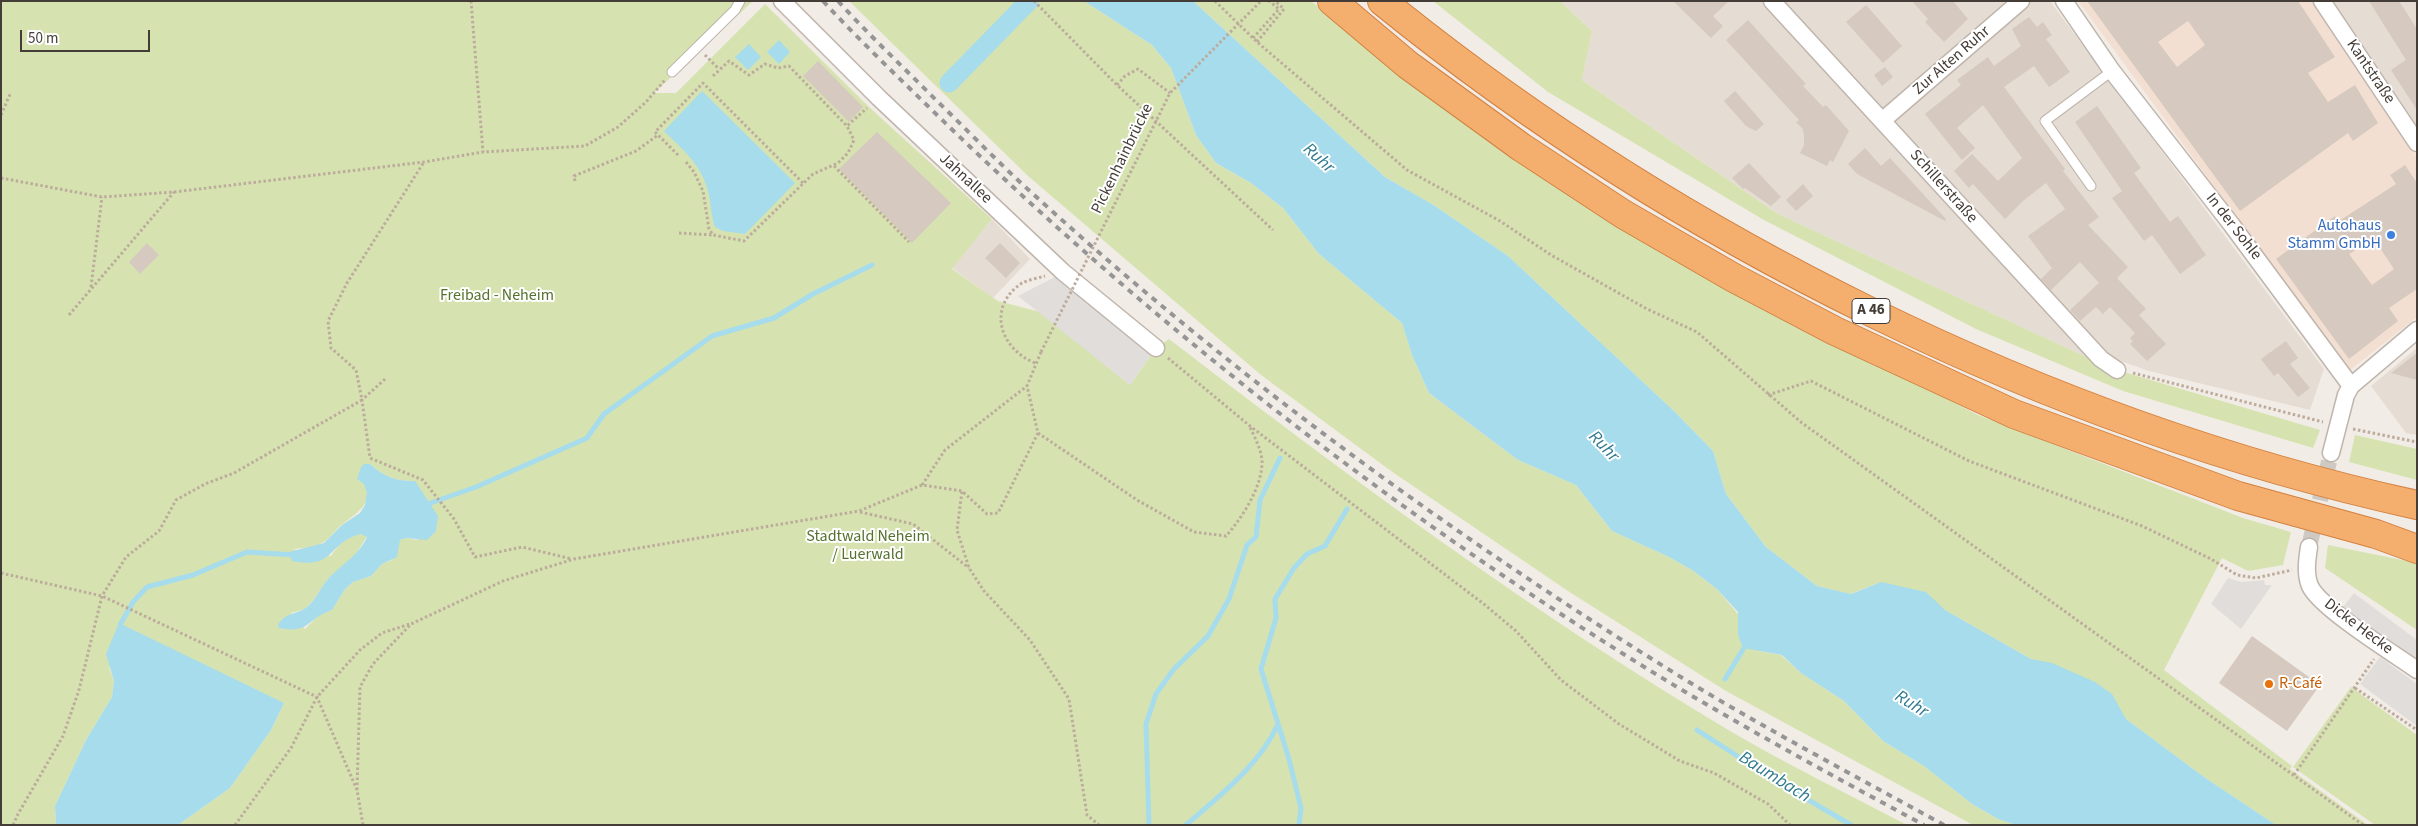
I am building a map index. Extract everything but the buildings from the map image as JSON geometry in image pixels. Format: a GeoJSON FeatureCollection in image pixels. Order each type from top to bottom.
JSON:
{"type":"FeatureCollection","features":[{"type":"Feature","properties":{"kind":"highway","name":"A 46"},"geometry":{"type":"LineString","coordinates":[[1332,1],[1408,65],[1521,147],[1615,209],[1734,278],[1835,331],[2014,414],[2238,496],[2376,534],[2417,542]]}},
{"type":"Feature","properties":{"kind":"highway","name":"A 46"},"geometry":{"type":"LineString","coordinates":[[1382,1],[1480,78],[1647,188],[1763,256],[1885,318],[2012,376],[2130,422],[2246,460],[2359,492],[2417,505]]}},
{"type":"Feature","properties":{"kind":"highway"},"geometry":{"type":"LineString","coordinates":[[2376,534],[2417,549]]}},
{"type":"Feature","properties":{"kind":"street","name":"Jahnallee"},"geometry":{"type":"LineString","coordinates":[[782,1],[879,98],[1057,266],[1156,348]]}},
{"type":"Feature","properties":{"kind":"street","name":"Schillerstraße"},"geometry":{"type":"LineString","coordinates":[[1772,1],[2102,360],[2117,370]]}},
{"type":"Feature","properties":{"kind":"street","name":"Zur Alten Ruhr"},"geometry":{"type":"LineString","coordinates":[[1883,120],[2021,1]]}},
{"type":"Feature","properties":{"kind":"street","name":"In der Sohle"},"geometry":{"type":"LineString","coordinates":[[2064,1],[2112,70],[2231,224],[2350,386]]}},
{"type":"Feature","properties":{"kind":"street","name":"Kantstraße"},"geometry":{"type":"LineString","coordinates":[[2322,1],[2417,143]]}},
{"type":"Feature","properties":{"kind":"street"},"geometry":{"type":"LineString","coordinates":[[2331,453],[2346,394],[2350,386],[2417,330]]}},
{"type":"Feature","properties":{"kind":"street","name":"Dicke Hecke"},"geometry":{"type":"LineString","coordinates":[[2309,547],[2307,578],[2316,595],[2336,613],[2417,670]]}},
{"type":"Feature","properties":{"kind":"lane"},"geometry":{"type":"LineString","coordinates":[[672,72],[735,10],[740,1]]}},
{"type":"Feature","properties":{"kind":"lane"},"geometry":{"type":"LineString","coordinates":[[2092,186],[2045,121],[2112,70]]}},
{"type":"Feature","properties":{"kind":"path"},"geometry":{"type":"LineString","coordinates":[[471,1],[484,152]]}},
{"type":"Feature","properties":{"kind":"path"},"geometry":{"type":"LineString","coordinates":[[1034,1],[1117,85],[1273,230]]}},
{"type":"Feature","properties":{"kind":"path"},"geometry":{"type":"LineString","coordinates":[[1215,1],[1257,42],[1407,170],[1500,221],[1550,255],[1647,309],[1697,332],[1802,423],[2362,825]]}},
{"type":"Feature","properties":{"kind":"path","name":"Pickenhainbrücke"},"geometry":{"type":"LineString","coordinates":[[1027,386],[1035,363],[1170,93],[1261,1]]}},
{"type":"Feature","properties":{"kind":"path"},"geometry":{"type":"LineString","coordinates":[[1253,38],[1279,9],[1269,1]]}},
{"type":"Feature","properties":{"kind":"path"},"geometry":{"type":"LineString","coordinates":[[1257,42],[1284,9],[1275,1]]}},
{"type":"Feature","properties":{"kind":"path"},"geometry":{"type":"LineString","coordinates":[[698,47],[719,69]]}},
{"type":"Feature","properties":{"kind":"path"},"geometry":{"type":"LineString","coordinates":[[679,233],[713,235],[744,241],[803,182],[815,173],[834,166],[854,144],[854,138],[847,126],[789,66],[778,68],[765,64],[749,75],[729,61],[713,76]]}},
{"type":"Feature","properties":{"kind":"path"},"geometry":{"type":"LineString","coordinates":[[1117,85],[1125,76],[1138,68],[1170,93]]}},
{"type":"Feature","properties":{"kind":"path"},"geometry":{"type":"LineString","coordinates":[[1,178],[102,197],[174,192],[424,162],[484,152],[585,146],[618,126],[646,102],[672,72]]}},
{"type":"Feature","properties":{"kind":"path"},"geometry":{"type":"LineString","coordinates":[[678,155],[655,132],[703,83],[803,182]]}},
{"type":"Feature","properties":{"kind":"path"},"geometry":{"type":"LineString","coordinates":[[1,115],[11,92]]}},
{"type":"Feature","properties":{"kind":"path"},"geometry":{"type":"LineString","coordinates":[[847,126],[879,98]]}},
{"type":"Feature","properties":{"kind":"path"},"geometry":{"type":"LineString","coordinates":[[575,181],[574,176],[636,151],[658,135]]}},
{"type":"Feature","properties":{"kind":"path"},"geometry":{"type":"LineString","coordinates":[[424,162],[347,283],[328,321],[331,348],[356,370],[370,458],[423,480],[454,519],[475,557],[522,547],[574,559]]}},
{"type":"Feature","properties":{"kind":"path"},"geometry":{"type":"LineString","coordinates":[[686,162],[699,181],[709,229],[713,235]]}},
{"type":"Feature","properties":{"kind":"path"},"geometry":{"type":"LineString","coordinates":[[834,166],[909,242]]}},
{"type":"Feature","properties":{"kind":"path"},"geometry":{"type":"LineString","coordinates":[[69,315],[174,192]]}},
{"type":"Feature","properties":{"kind":"path"},"geometry":{"type":"LineString","coordinates":[[91,287],[102,197]]}},
{"type":"Feature","properties":{"kind":"path"},"geometry":{"type":"LineString","coordinates":[[1035,363],[1011,347],[1002,331],[1001,313],[1008,299],[1022,284],[1045,276],[1057,266]]}},
{"type":"Feature","properties":{"kind":"path"},"geometry":{"type":"LineString","coordinates":[[1156,348],[1250,426],[1485,605],[1516,631],[1561,680],[1619,724],[1680,761],[1714,773],[1768,804],[1790,825]]}},
{"type":"Feature","properties":{"kind":"path"},"geometry":{"type":"LineString","coordinates":[[2117,370],[2338,426],[2417,442]]}},
{"type":"Feature","properties":{"kind":"path"},"geometry":{"type":"LineString","coordinates":[[14,825],[18,814],[63,736],[79,690],[102,596],[126,557],[159,531],[176,500],[205,484],[234,473],[362,400],[385,380]]}},
{"type":"Feature","properties":{"kind":"path"},"geometry":{"type":"LineString","coordinates":[[1768,395],[1811,381],[1969,461],[2142,526],[2211,559],[2237,575],[2256,578],[2307,566]]}},
{"type":"Feature","properties":{"kind":"path"},"geometry":{"type":"LineString","coordinates":[[235,825],[291,748],[317,696],[360,650],[382,633],[411,624],[503,581],[574,559],[860,512],[922,485],[962,491],[988,514],[998,514],[1038,433],[1027,386],[945,450],[922,485]]}},
{"type":"Feature","properties":{"kind":"path"},"geometry":{"type":"LineString","coordinates":[[1038,433],[1137,500],[1194,532],[1226,536],[1243,516],[1261,472],[1262,460],[1250,426]]}},
{"type":"Feature","properties":{"kind":"path"},"geometry":{"type":"LineString","coordinates":[[962,491],[957,530],[969,568],[984,591],[1030,640],[1069,699],[1087,815],[1099,825]]}},
{"type":"Feature","properties":{"kind":"path"},"geometry":{"type":"LineString","coordinates":[[860,512],[913,524],[969,568]]}},
{"type":"Feature","properties":{"kind":"path"},"geometry":{"type":"LineString","coordinates":[[1,573],[102,596],[317,696],[358,790]]}},
{"type":"Feature","properties":{"kind":"path"},"geometry":{"type":"LineString","coordinates":[[363,825],[358,790],[360,687],[373,664],[411,624]]}},
{"type":"Feature","properties":{"kind":"path"},"geometry":{"type":"LineString","coordinates":[[2294,775],[2383,646]]}},
{"type":"Feature","properties":{"kind":"path"},"geometry":{"type":"LineString","coordinates":[[2355,688],[2417,730]]}},
{"type":"Feature","properties":{"kind":"shaded area"},"geometry":{"type":"Polygon","coordinates":[[[1560,1],[2050,1],[2324,369],[2310,410],[2149,371],[2115,359],[2110,368],[1778,214],[1582,80],[1592,31],[1560,1]]]}},
{"type":"Feature","properties":{"kind":"shaded area"},"geometry":{"type":"Polygon","coordinates":[[[2078,1],[2312,1],[2417,157],[2417,317],[2349,371],[2078,1]]]}},
{"type":"Feature","properties":{"kind":"shaded area"},"geometry":{"type":"Polygon","coordinates":[[[2331,1],[2417,1],[2417,133],[2331,1]]]}},
{"type":"Feature","properties":{"kind":"shaded area"},"geometry":{"type":"Polygon","coordinates":[[[992,219],[1030,259],[993,298],[952,268],[992,219]]]}},
{"type":"Feature","properties":{"kind":"shaded area"},"geometry":{"type":"Polygon","coordinates":[[[1059,275],[1156,348],[1130,385],[1018,296],[1059,275]]]}},
{"type":"Feature","properties":{"kind":"shaded area"},"geometry":{"type":"Polygon","coordinates":[[[2417,348],[2417,435],[2406,433],[2371,386],[2417,348]]]}},
{"type":"Feature","properties":{"kind":"shaded area"},"geometry":{"type":"Polygon","coordinates":[[[2228,578],[2241,582],[2264,580],[2265,585],[2272,585],[2241,629],[2211,604],[2228,578]]]}},
{"type":"Feature","properties":{"kind":"shaded area"},"geometry":{"type":"Polygon","coordinates":[[[2354,593],[2417,640],[2417,667],[2339,612],[2354,593]]]}},
{"type":"Feature","properties":{"kind":"shaded area"},"geometry":{"type":"Polygon","coordinates":[[[2380,657],[2417,684],[2417,726],[2360,684],[2380,657]]]}},
{"type":"Feature","properties":{"kind":"green space","name":"Stadtwald Neheim / Luerwald"},"geometry":{"type":"Polygon","coordinates":[[[1,1],[753,1],[654,93],[676,93],[765,4],[869,107],[992,219],[952,269],[998,301],[1040,312],[1130,385],[1156,348],[1169,339],[1374,493],[1585,640],[1752,744],[1907,825],[178,825],[230,788],[271,730],[284,703],[109,667],[114,681],[112,697],[86,740],[55,806],[56,825],[1,825],[1,1]],[[370,464],[361,469],[360,480],[366,487],[368,494],[367,501],[357,513],[319,545],[292,549],[331,556],[347,539],[361,534],[367,536],[354,557],[327,580],[313,601],[305,609],[291,613],[305,629],[319,615],[332,610],[345,589],[353,582],[371,576],[382,564],[392,560],[400,540],[406,538],[417,540],[415,481],[391,477],[370,464]]]}},
{"type":"Feature","properties":{"kind":"green space"},"geometry":{"type":"Polygon","coordinates":[[[849,1],[1084,1],[1152,45],[1171,68],[1196,135],[1216,163],[1251,183],[1283,208],[1319,254],[1402,323],[1412,355],[1429,393],[1518,460],[1576,485],[1612,531],[1669,557],[1692,570],[1717,589],[1738,614],[1738,635],[1759,651],[1781,655],[1801,673],[1844,701],[1883,741],[1924,766],[1972,804],[1998,819],[2016,825],[1973,825],[1726,691],[1571,593],[1391,471],[1261,375],[1028,176],[849,1]]]}},
{"type":"Feature","properties":{"kind":"green space"},"geometry":{"type":"Polygon","coordinates":[[[1193,1],[1311,1],[1522,162],[1747,296],[1978,415],[2243,518],[2291,532],[2283,565],[2248,571],[2222,558],[2164,670],[2292,766],[2290,769],[2368,825],[2276,825],[2204,777],[2126,719],[2031,659],[1945,610],[1881,582],[1850,594],[1817,586],[1766,547],[1726,494],[1713,451],[1674,411],[1508,256],[1435,206],[1385,177],[1193,1]]]}},
{"type":"Feature","properties":{"kind":"green space"},"geometry":{"type":"Polygon","coordinates":[[[1433,1],[1560,1],[1592,31],[1582,80],[1778,214],[2110,368],[2320,430],[2313,448],[2123,391],[1976,329],[1764,220],[1548,92],[1433,1]]]}},
{"type":"Feature","properties":{"kind":"green space"},"geometry":{"type":"Polygon","coordinates":[[[2355,435],[2417,449],[2417,480],[2349,462],[2355,435]]]}},
{"type":"Feature","properties":{"kind":"green space"},"geometry":{"type":"Polygon","coordinates":[[[2328,545],[2417,563],[2417,630],[2325,568],[2328,545]]]}},
{"type":"Feature","properties":{"kind":"green space"},"geometry":{"type":"Polygon","coordinates":[[[2351,687],[2417,735],[2417,825],[2375,825],[2293,767],[2351,687]]]}},
{"type":"Feature","properties":{"kind":"water","name":"Ruhr"},"geometry":{"type":"Polygon","coordinates":[[[1084,1],[1193,1],[1385,177],[1435,206],[1508,256],[1674,411],[1713,451],[1726,494],[1766,547],[1817,586],[1851,594],[1881,582],[1926,592],[1945,610],[2031,659],[2052,663],[2095,682],[2112,694],[2126,719],[2204,777],[2276,825],[2016,825],[1998,819],[1972,804],[1924,766],[1883,741],[1844,701],[1801,673],[1782,655],[1743,648],[1738,635],[1738,612],[1717,589],[1692,570],[1669,557],[1612,531],[1576,485],[1518,460],[1429,393],[1412,355],[1402,323],[1319,254],[1283,208],[1251,183],[1216,163],[1196,135],[1171,68],[1152,45],[1084,1]]]}},
{"type":"Feature","properties":{"kind":"water"},"geometry":{"type":"Polygon","coordinates":[[[779,40],[790,52],[779,64],[767,52],[779,40]]]}},
{"type":"Feature","properties":{"kind":"water"},"geometry":{"type":"Polygon","coordinates":[[[749,44],[761,57],[748,70],[735,57],[749,44]]]}},
{"type":"Feature","properties":{"kind":"water"},"geometry":{"type":"Polygon","coordinates":[[[702,91],[795,183],[745,234],[723,231],[715,227],[708,191],[701,173],[684,151],[664,131],[702,91]]]}},
{"type":"Feature","properties":{"kind":"water"},"geometry":{"type":"Polygon","coordinates":[[[364,464],[370,464],[391,477],[415,481],[438,516],[436,531],[427,540],[406,538],[400,540],[397,557],[382,564],[371,576],[353,582],[345,589],[332,610],[317,617],[303,627],[297,629],[279,628],[278,625],[284,618],[303,610],[310,604],[328,579],[354,555],[367,537],[361,534],[350,538],[324,559],[317,562],[292,561],[289,552],[324,543],[342,525],[360,513],[365,505],[367,493],[364,484],[357,479],[364,464]]]}},
{"type":"Feature","properties":{"kind":"water"},"geometry":{"type":"Polygon","coordinates":[[[119,623],[284,703],[271,730],[230,788],[178,825],[56,825],[55,806],[86,740],[112,697],[114,681],[106,654],[119,623]]]}},
{"type":"Feature","properties":{"kind":"waterway"},"geometry":{"type":"LineString","coordinates":[[949,83],[1029,1]]}},
{"type":"Feature","properties":{"kind":"waterway"},"geometry":{"type":"LineString","coordinates":[[425,505],[476,487],[587,438],[604,414],[712,336],[774,318],[813,294],[872,265]]}},
{"type":"Feature","properties":{"kind":"waterway"},"geometry":{"type":"LineString","coordinates":[[1149,825],[1146,724],[1156,694],[1174,669],[1208,636],[1229,599],[1247,545],[1256,537],[1260,500],[1280,458]]}},
{"type":"Feature","properties":{"kind":"waterway"},"geometry":{"type":"LineString","coordinates":[[1299,825],[1301,808],[1289,759],[1261,669],[1276,618],[1275,599],[1294,568],[1307,554],[1325,546],[1347,509]]}},
{"type":"Feature","properties":{"kind":"waterway"},"geometry":{"type":"LineString","coordinates":[[121,630],[120,625],[133,602],[147,587],[193,575],[247,552],[295,555]]}},
{"type":"Feature","properties":{"kind":"waterway","name":"Baumbach"},"geometry":{"type":"LineString","coordinates":[[1725,679],[1747,643]]}},
{"type":"Feature","properties":{"kind":"waterway"},"geometry":{"type":"LineString","coordinates":[[1186,825],[1250,766],[1261,753],[1278,724]]}},
{"type":"Feature","properties":{"kind":"waterway","name":"Baumbach"},"geometry":{"type":"LineString","coordinates":[[1697,730],[1776,781],[1851,825]]}},
{"type":"Feature","properties":{"kind":"tunnel"},"geometry":{"type":"LineString","coordinates":[[2309,547],[2331,453]]}},
{"type":"Feature","properties":{"kind":"railway"},"geometry":{"type":"LineString","coordinates":[[823,1],[850,30],[1022,196],[1111,275],[1295,425],[1487,565],[1586,630],[1716,710],[1924,825]]}},
{"type":"Feature","properties":{"kind":"railway"},"geometry":{"type":"LineString","coordinates":[[838,1],[874,39],[1021,183],[1179,320],[1343,448],[1513,569],[1689,682],[1784,737],[1944,825]]}},
{"type":"Feature","properties":{"kind":"place","name":"Autohaus Stamm GmbH"},"geometry":{"type":"Point","coordinates":[2391,235]}},
{"type":"Feature","properties":{"kind":"place","name":"R-Café"},"geometry":{"type":"Point","coordinates":[2269,684]}},
{"type":"Feature","properties":{"kind":"park label","name":"Freibad - Neheim"},"geometry":{"type":"Point","coordinates":[497,296]}}]}
